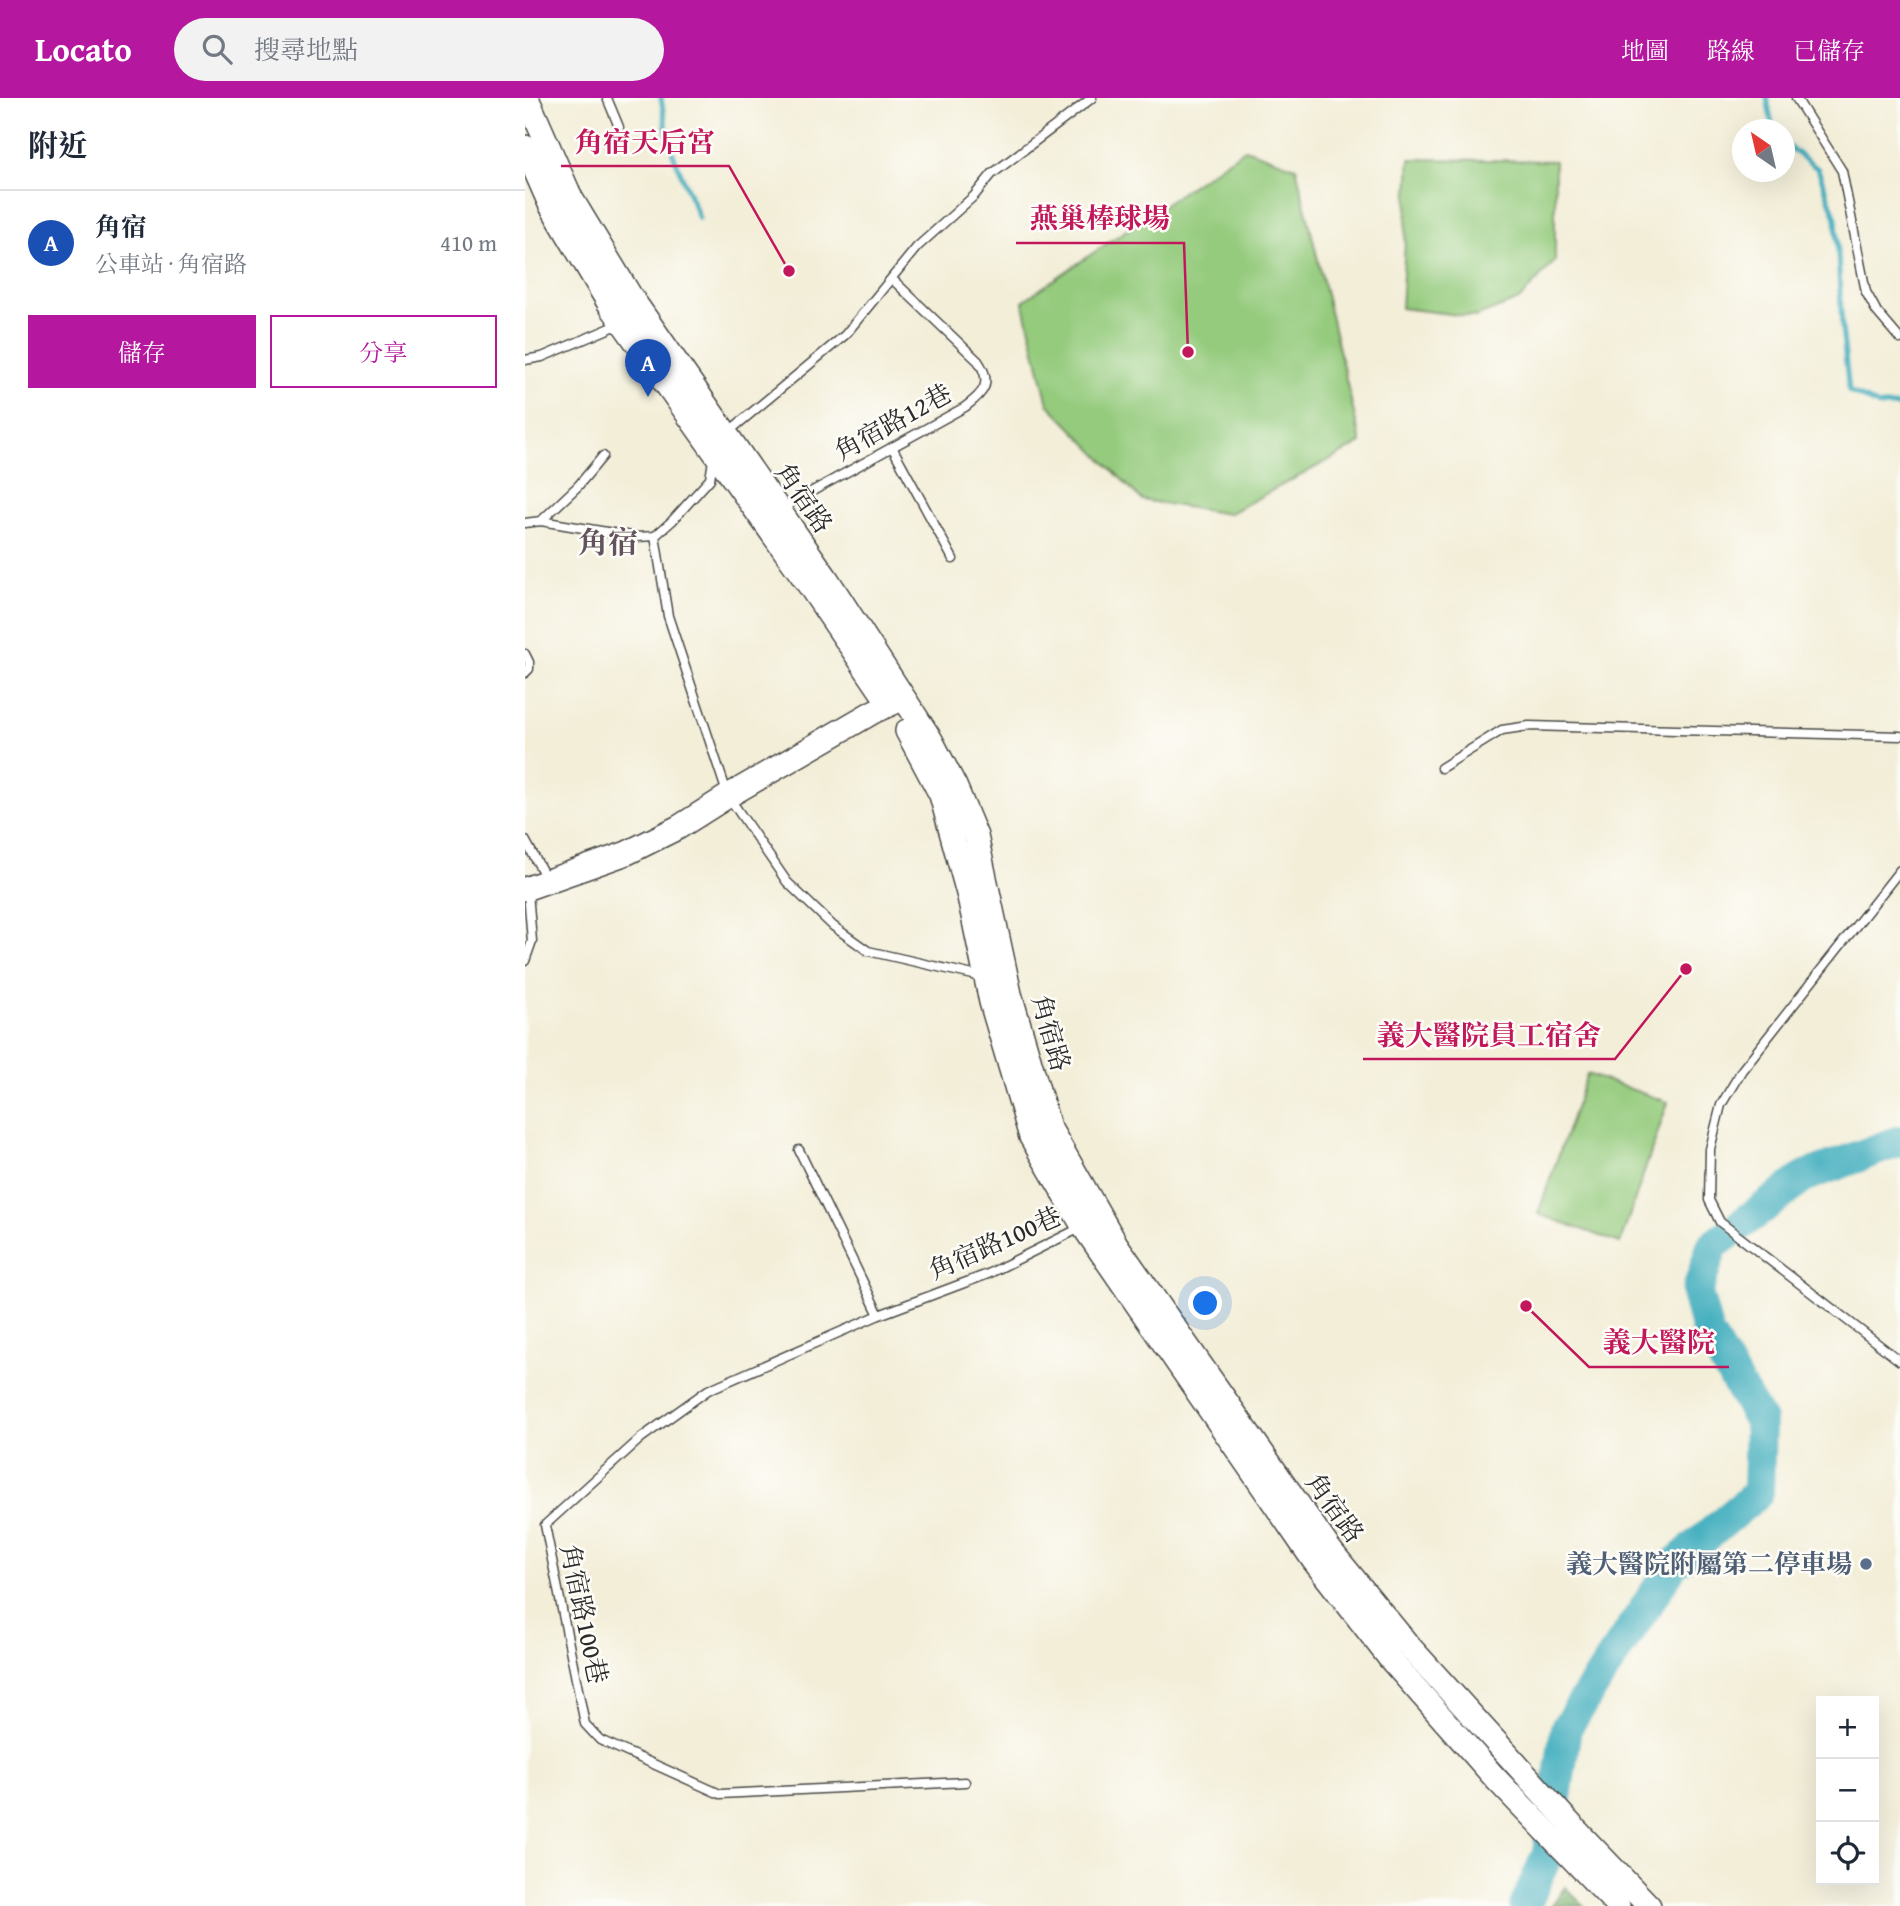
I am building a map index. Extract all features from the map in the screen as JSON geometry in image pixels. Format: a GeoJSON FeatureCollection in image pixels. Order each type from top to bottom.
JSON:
{"type":"FeatureCollection","features":[{"type":"Feature","properties":{"kind":"main road","name":"角宿路"},"geometry":{"type":"LineString","coordinates":[[527,98],[571,198],[631,317]]}},
{"type":"Feature","properties":{"kind":"main road","name":"角宿路"},"geometry":{"type":"LineString","coordinates":[[525,147],[550,204],[720,443],[897,702],[941,795],[963,875],[1049,1128],[1116,1244],[1331,1551],[1408,1645],[1574,1828],[1649,1906]]}},
{"type":"Feature","properties":{"kind":"main road"},"geometry":{"type":"LineString","coordinates":[[533,886],[627,853],[679,827],[873,712],[897,702]]}},
{"type":"Feature","properties":{"kind":"main road","name":"角宿路"},"geometry":{"type":"LineString","coordinates":[[996,976],[1031,1137],[1083,1227],[1314,1561],[1391,1660],[1524,1808],[1618,1906]]}},
{"type":"Feature","properties":{"kind":"lane"},"geometry":{"type":"LineString","coordinates":[[607,98],[619,127]]}},
{"type":"Feature","properties":{"kind":"lane"},"geometry":{"type":"LineString","coordinates":[[525,523],[541,521],[637,537],[655,536],[710,479],[720,443],[845,335],[917,247],[974,196],[992,174],[1092,98]]}},
{"type":"Feature","properties":{"kind":"lane"},"geometry":{"type":"LineString","coordinates":[[1796,98],[1842,171],[1866,292],[1877,312],[1900,340]]}},
{"type":"Feature","properties":{"kind":"lane","name":"角宿路12巷"},"geometry":{"type":"LineString","coordinates":[[770,515],[976,400],[984,389],[986,377],[978,361],[892,279]]}},
{"type":"Feature","properties":{"kind":"lane"},"geometry":{"type":"LineString","coordinates":[[525,360],[542,357],[631,317]]}},
{"type":"Feature","properties":{"kind":"lane"},"geometry":{"type":"LineString","coordinates":[[892,447],[953,559]]}},
{"type":"Feature","properties":{"kind":"lane"},"geometry":{"type":"LineString","coordinates":[[541,521],[603,456]]}},
{"type":"Feature","properties":{"kind":"lane"},"geometry":{"type":"LineString","coordinates":[[655,536],[668,616],[728,796],[787,882],[842,932],[869,951],[996,976]]}},
{"type":"Feature","properties":{"kind":"lane"},"geometry":{"type":"LineString","coordinates":[[525,654],[529,669],[525,673]]}},
{"type":"Feature","properties":{"kind":"lane"},"geometry":{"type":"LineString","coordinates":[[1441,768],[1503,730],[1529,726],[1900,736]]}},
{"type":"Feature","properties":{"kind":"lane"},"geometry":{"type":"LineString","coordinates":[[525,840],[533,886],[532,941],[525,961]]}},
{"type":"Feature","properties":{"kind":"lane"},"geometry":{"type":"LineString","coordinates":[[1900,870],[1742,1070],[1721,1105],[1710,1149],[1709,1200],[1720,1222],[1900,1361]]}},
{"type":"Feature","properties":{"kind":"lane"},"geometry":{"type":"LineString","coordinates":[[799,1150],[879,1315]]}},
{"type":"Feature","properties":{"kind":"lane","name":"角宿路100巷"},"geometry":{"type":"LineString","coordinates":[[965,1783],[720,1794],[600,1740],[586,1724],[545,1525],[641,1438],[708,1390],[879,1315],[988,1274],[1083,1227]]}},
{"type":"Feature","properties":{"kind":"green space"},"geometry":{"type":"Polygon","coordinates":[[[1245,149],[1296,167],[1361,443],[1228,514],[1142,500],[1048,404],[1023,301],[1245,149]]]}},
{"type":"Feature","properties":{"kind":"green space"},"geometry":{"type":"Polygon","coordinates":[[[1410,159],[1555,161],[1555,261],[1519,300],[1475,317],[1401,308],[1410,159]]]}},
{"type":"Feature","properties":{"kind":"green space"},"geometry":{"type":"Polygon","coordinates":[[[1587,1074],[1668,1102],[1620,1243],[1538,1214],[1587,1074]]]}},
{"type":"Feature","properties":{"kind":"green space"},"geometry":{"type":"Polygon","coordinates":[[[1565,1887],[1584,1906],[1551,1906],[1565,1887]]]}},
{"type":"Feature","properties":{"kind":"waterway"},"geometry":{"type":"LineString","coordinates":[[661,98],[669,144],[699,218]]}},
{"type":"Feature","properties":{"kind":"waterway"},"geometry":{"type":"LineString","coordinates":[[1767,98],[1771,119]]}},
{"type":"Feature","properties":{"kind":"waterway"},"geometry":{"type":"LineString","coordinates":[[1795,152],[1818,169],[1836,218],[1842,327],[1849,391],[1879,406],[1900,406]]}},
{"type":"Feature","properties":{"kind":"waterway"},"geometry":{"type":"LineString","coordinates":[[1525,1906],[1548,1853],[1566,1728],[1673,1565],[1758,1493],[1760,1421],[1708,1334],[1697,1293],[1712,1246],[1806,1176],[1900,1141]]}},
{"type":"Feature","properties":{"kind":"place","name":"角宿天后宮"},"geometry":{"type":"Point","coordinates":[789,271]}},
{"type":"Feature","properties":{"kind":"place","name":"燕巢棒球場"},"geometry":{"type":"Point","coordinates":[1188,352]}},
{"type":"Feature","properties":{"kind":"place","name":"角宿"},"geometry":{"type":"Point","coordinates":[648,397]}},
{"type":"Feature","properties":{"kind":"place","name":"義大醫院員工宿舍"},"geometry":{"type":"Point","coordinates":[1686,969]}},
{"type":"Feature","properties":{"kind":"place","name":"義大醫院"},"geometry":{"type":"Point","coordinates":[1526,1306]}},
{"type":"Feature","properties":{"kind":"place","name":"義大醫院附屬第二停車場"},"geometry":{"type":"Point","coordinates":[1866,1564]}},
{"type":"Feature","properties":{"kind":"district","name":"角宿"},"geometry":{"type":"Point","coordinates":[608,543]}}]}
